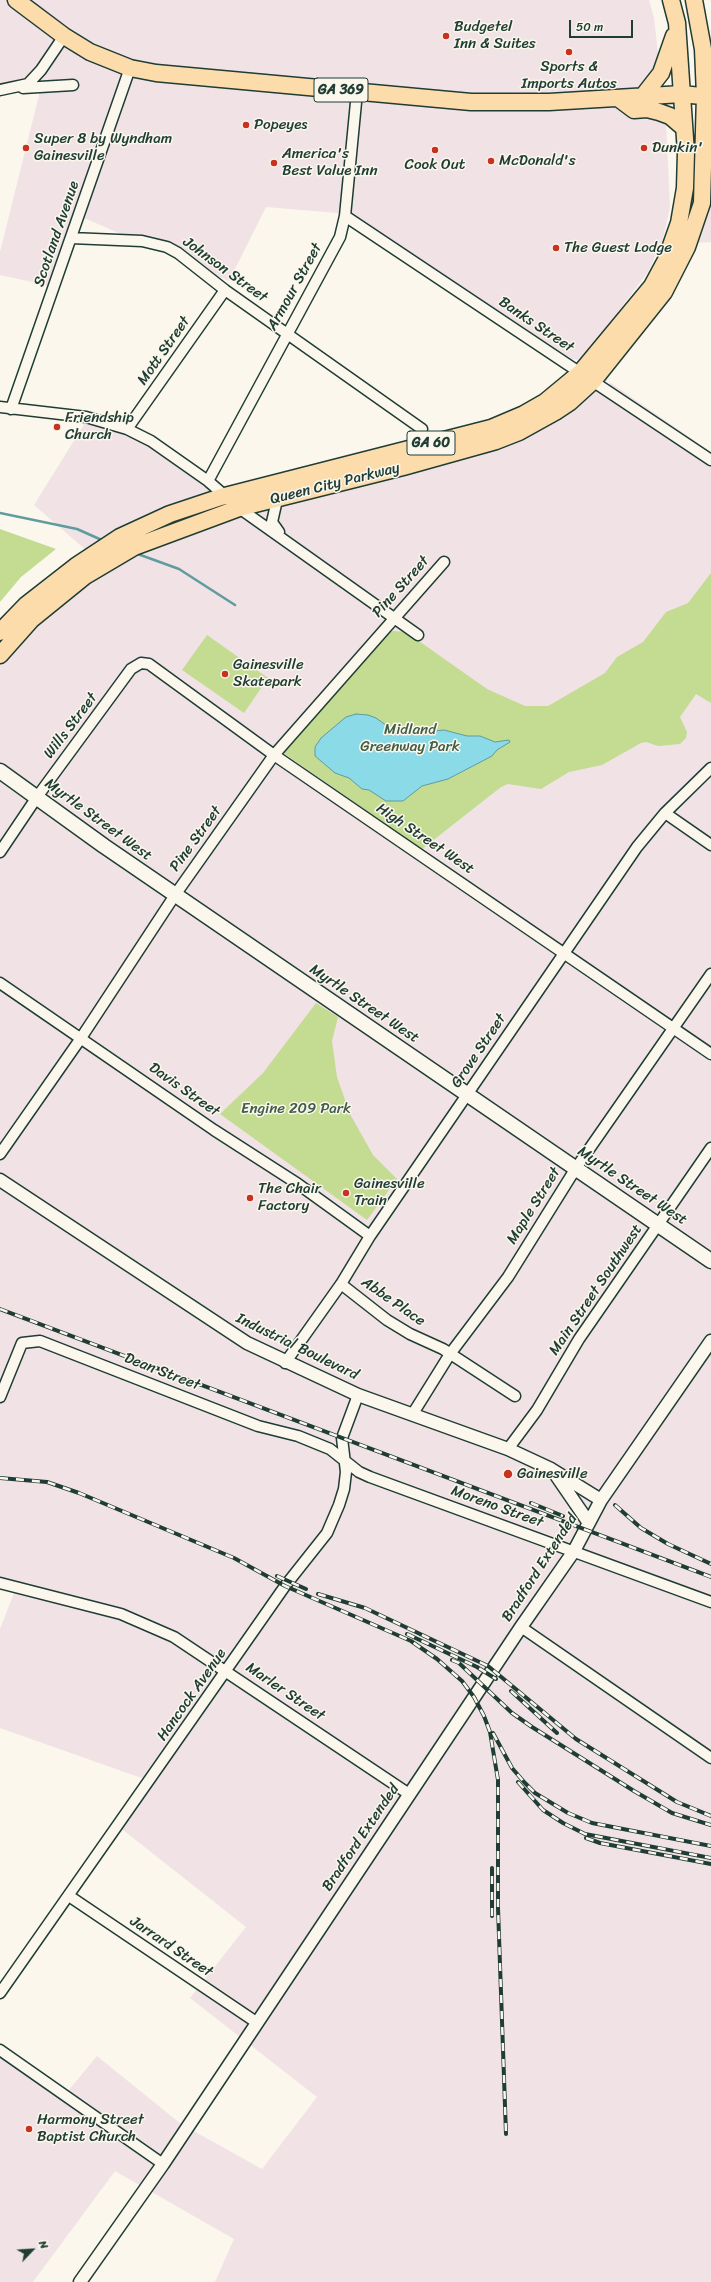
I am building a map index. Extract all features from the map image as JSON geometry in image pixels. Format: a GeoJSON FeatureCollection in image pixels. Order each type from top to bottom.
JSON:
{"type":"FeatureCollection","features":[{"type":"Feature","properties":{"kind":"main road","name":"GA 369"},"geometry":{"type":"LineString","coordinates":[[16,0],[64,36],[90,52],[130,68],[156,73],[478,102],[549,102],[682,94],[709,95]]}},
{"type":"Feature","properties":{"kind":"main road","name":"Queen City Parkway"},"geometry":{"type":"LineString","coordinates":[[0,655],[32,620],[85,576],[134,547],[239,508],[277,500],[464,450],[519,432],[570,402],[652,286],[666,260],[680,223],[685,188],[684,128],[677,29],[671,0]]}},
{"type":"Feature","properties":{"kind":"main road","name":"Queen City Parkway"},"geometry":{"type":"LineString","coordinates":[[0,632],[32,600],[76,566],[120,537],[170,514],[224,496],[491,428],[524,414],[587,377],[664,292],[688,247],[702,203],[709,95],[707,61],[694,0]]}},
{"type":"Feature","properties":{"kind":"main road"},"geometry":{"type":"LineString","coordinates":[[643,96],[661,73],[677,29]]}},
{"type":"Feature","properties":{"kind":"main road"},"geometry":{"type":"LineString","coordinates":[[618,98],[634,110],[647,109],[670,116],[684,128]]}},
{"type":"Feature","properties":{"kind":"main road","name":"Myrtle Street West"},"geometry":{"type":"LineString","coordinates":[[0,771],[175,895],[711,1261]]}},
{"type":"Feature","properties":{"kind":"street"},"geometry":{"type":"LineString","coordinates":[[3,89],[28,84],[41,70],[64,36]]}},
{"type":"Feature","properties":{"kind":"street","name":"Scotland Avenue"},"geometry":{"type":"LineString","coordinates":[[11,409],[130,68]]}},
{"type":"Feature","properties":{"kind":"street"},"geometry":{"type":"LineString","coordinates":[[3,89],[73,85]]}},
{"type":"Feature","properties":{"kind":"street","name":"Armour Street"},"geometry":{"type":"LineString","coordinates":[[208,481],[221,461],[287,333],[340,236],[345,216],[357,92]]}},
{"type":"Feature","properties":{"kind":"street","name":"Banks Street"},"geometry":{"type":"LineString","coordinates":[[345,216],[711,460]]}},
{"type":"Feature","properties":{"kind":"street","name":"Johnson Street"},"geometry":{"type":"LineString","coordinates":[[71,238],[129,239],[167,247],[198,267],[225,290],[422,429]]}},
{"type":"Feature","properties":{"kind":"street","name":"Mott Street"},"geometry":{"type":"LineString","coordinates":[[127,429],[225,290]]}},
{"type":"Feature","properties":{"kind":"street"},"geometry":{"type":"LineString","coordinates":[[0,407],[86,417],[127,429],[151,441],[208,481],[239,508],[283,537],[394,616],[418,635]]}},
{"type":"Feature","properties":{"kind":"street"},"geometry":{"type":"LineString","coordinates":[[277,500],[272,522],[283,537]]}},
{"type":"Feature","properties":{"kind":"street","name":"Pine Street"},"geometry":{"type":"LineString","coordinates":[[0,1154],[81,1038],[175,895],[274,755],[394,616],[444,562]]}},
{"type":"Feature","properties":{"kind":"street","name":"High Street West"},"geometry":{"type":"LineString","coordinates":[[126,677],[131,669],[141,663],[149,664],[274,755],[565,952],[711,1054]]}},
{"type":"Feature","properties":{"kind":"street","name":"Wills Street"},"geometry":{"type":"LineString","coordinates":[[0,852],[37,797],[126,677]]}},
{"type":"Feature","properties":{"kind":"street","name":"Grove Street"},"geometry":{"type":"LineString","coordinates":[[285,1363],[341,1284],[370,1236],[637,847],[665,813],[711,768]]}},
{"type":"Feature","properties":{"kind":"street"},"geometry":{"type":"LineString","coordinates":[[665,813],[711,845]]}},
{"type":"Feature","properties":{"kind":"street","name":"Maple Street"},"geometry":{"type":"LineString","coordinates":[[412,1415],[450,1354],[508,1277],[576,1168],[711,974]]}},
{"type":"Feature","properties":{"kind":"street","name":"Davis Street"},"geometry":{"type":"LineString","coordinates":[[0,983],[214,1130],[298,1184],[370,1236]]}},
{"type":"Feature","properties":{"kind":"street","name":"Main Street Southwest"},"geometry":{"type":"LineString","coordinates":[[508,1449],[537,1410],[579,1339],[711,1148]]}},
{"type":"Feature","properties":{"kind":"street","name":"Industrial Boulevard"},"geometry":{"type":"LineString","coordinates":[[2,1183],[247,1343],[285,1363],[358,1395],[508,1449],[552,1469],[601,1500]]}},
{"type":"Feature","properties":{"kind":"street","name":"Abbe Place"},"geometry":{"type":"LineString","coordinates":[[341,1284],[387,1320],[410,1334],[450,1354],[515,1396]]}},
{"type":"Feature","properties":{"kind":"street","name":"Dean Street"},"geometry":{"type":"LineString","coordinates":[[0,1397],[22,1343],[40,1341],[258,1426],[298,1436],[330,1449],[343,1459]]}},
{"type":"Feature","properties":{"kind":"street","name":"Bradford Extended"},"geometry":{"type":"LineString","coordinates":[[80,2282],[162,2164],[520,1627],[574,1551],[601,1500],[711,1341]]}},
{"type":"Feature","properties":{"kind":"street","name":"Hancock Avenue"},"geometry":{"type":"LineString","coordinates":[[0,1993],[227,1671],[285,1586],[327,1532],[340,1505],[344,1489],[346,1472],[343,1459],[342,1438],[358,1395]]}},
{"type":"Feature","properties":{"kind":"street","name":"Moreno Street"},"geometry":{"type":"LineString","coordinates":[[343,1459],[359,1472],[370,1477],[711,1602]]}},
{"type":"Feature","properties":{"kind":"street"},"geometry":{"type":"LineString","coordinates":[[552,1469],[589,1523]]}},
{"type":"Feature","properties":{"kind":"street","name":"Marler Street"},"geometry":{"type":"LineString","coordinates":[[0,1583],[121,1614],[174,1637],[410,1794]]}},
{"type":"Feature","properties":{"kind":"street"},"geometry":{"type":"LineString","coordinates":[[520,1627],[711,1758]]}},
{"type":"Feature","properties":{"kind":"street","name":"Jarrard Street"},"geometry":{"type":"LineString","coordinates":[[69,1896],[256,2022]]}},
{"type":"Feature","properties":{"kind":"street"},"geometry":{"type":"LineString","coordinates":[[0,2050],[162,2164]]}},
{"type":"Feature","properties":{"kind":"shaded area"},"geometry":{"type":"Polygon","coordinates":[[[0,0],[649,0],[654,18],[666,124],[670,207],[663,239],[648,272],[584,357],[578,360],[572,359],[350,214],[266,207],[229,281],[75,214],[50,286],[0,275],[0,252],[40,91],[0,95],[0,0]]]}},
{"type":"Feature","properties":{"kind":"shaded area"},"geometry":{"type":"Polygon","coordinates":[[[711,204],[711,242],[695,243],[711,204]]]}},
{"type":"Feature","properties":{"kind":"shaded area"},"geometry":{"type":"Polygon","coordinates":[[[611,383],[711,452],[711,2282],[215,2282],[234,2239],[115,2171],[33,2282],[0,2282],[0,2045],[68,2091],[97,2056],[181,2124],[262,2169],[317,2097],[190,1998],[246,1927],[118,1826],[150,1781],[0,1728],[0,1629],[16,1588],[0,1582],[0,659],[95,558],[34,505],[88,418],[131,423],[224,496],[509,437],[611,383]]]}},
{"type":"Feature","properties":{"kind":"green space"},"geometry":{"type":"Polygon","coordinates":[[[0,529],[56,549],[21,577],[0,602],[0,529]]]}},
{"type":"Feature","properties":{"kind":"green space","name":"Midland Greenway Park"},"geometry":{"type":"Polygon","coordinates":[[[711,573],[711,703],[696,694],[680,717],[687,732],[686,738],[680,744],[658,746],[646,742],[641,743],[602,765],[569,772],[541,789],[508,784],[501,787],[422,849],[282,752],[385,634],[393,631],[406,632],[487,689],[525,706],[548,706],[605,673],[617,657],[643,642],[666,612],[688,603],[711,573]]]}},
{"type":"Feature","properties":{"kind":"green space","name":"Gainesville Skatepark"},"geometry":{"type":"Polygon","coordinates":[[[207,635],[268,678],[244,713],[182,670],[207,635]]]}},
{"type":"Feature","properties":{"kind":"green space","name":"Engine 209 Park"},"geometry":{"type":"Polygon","coordinates":[[[316,1003],[338,1017],[332,1041],[337,1077],[350,1114],[373,1155],[397,1179],[367,1220],[220,1114],[263,1073],[316,1003]]]}},
{"type":"Feature","properties":{"kind":"water"},"geometry":{"type":"Polygon","coordinates":[[[356,714],[368,715],[376,718],[390,728],[399,732],[415,733],[444,730],[467,736],[480,736],[495,742],[509,740],[510,742],[497,750],[492,756],[448,779],[422,786],[403,801],[386,801],[369,790],[362,789],[349,778],[335,773],[315,756],[315,747],[321,738],[346,717],[356,714]]]}},
{"type":"Feature","properties":{"kind":"waterway"},"geometry":{"type":"LineString","coordinates":[[0,513],[77,529],[104,541]]}},
{"type":"Feature","properties":{"kind":"waterway"},"geometry":{"type":"LineString","coordinates":[[135,553],[179,569],[235,605]]}},
{"type":"Feature","properties":{"kind":"railway"},"geometry":{"type":"LineString","coordinates":[[0,1309],[711,1577]]}},
{"type":"Feature","properties":{"kind":"railway"},"geometry":{"type":"LineString","coordinates":[[0,1478],[47,1482],[79,1493],[234,1558],[285,1586],[411,1641],[437,1659],[462,1681],[474,1697],[490,1732],[498,1780],[498,1908],[506,2134]]}},
{"type":"Feature","properties":{"kind":"railway"},"geometry":{"type":"LineString","coordinates":[[531,1503],[563,1516]]}},
{"type":"Feature","properties":{"kind":"railway"},"geometry":{"type":"LineString","coordinates":[[615,1505],[641,1528],[668,1544],[711,1564]]}},
{"type":"Feature","properties":{"kind":"railway"},"geometry":{"type":"LineString","coordinates":[[277,1576],[306,1589]]}},
{"type":"Feature","properties":{"kind":"railway"},"geometry":{"type":"LineString","coordinates":[[318,1594],[365,1608],[488,1666],[576,1739],[677,1802],[711,1816]]}},
{"type":"Feature","properties":{"kind":"railway"},"geometry":{"type":"LineString","coordinates":[[407,1634],[477,1667],[496,1679]]}},
{"type":"Feature","properties":{"kind":"railway"},"geometry":{"type":"LineString","coordinates":[[452,1660],[459,1663],[512,1713],[532,1727],[672,1813],[711,1825]]}},
{"type":"Feature","properties":{"kind":"railway"},"geometry":{"type":"LineString","coordinates":[[511,1691],[557,1733]]}},
{"type":"Feature","properties":{"kind":"railway"},"geometry":{"type":"LineString","coordinates":[[493,1733],[512,1768],[524,1782],[535,1793],[568,1813],[592,1823],[711,1846]]}},
{"type":"Feature","properties":{"kind":"railway"},"geometry":{"type":"LineString","coordinates":[[518,1782],[543,1810],[563,1823],[585,1834],[711,1858]]}},
{"type":"Feature","properties":{"kind":"railway"},"geometry":{"type":"LineString","coordinates":[[586,1838],[600,1843],[711,1864]]}},
{"type":"Feature","properties":{"kind":"railway"},"geometry":{"type":"LineString","coordinates":[[492,1868],[492,1916]]}},
{"type":"Feature","properties":{"kind":"place","name":"Budgetel Inn & Suites"},"geometry":{"type":"Point","coordinates":[446,36]}},
{"type":"Feature","properties":{"kind":"place","name":"Sports & Imports Autos"},"geometry":{"type":"Point","coordinates":[569,52]}},
{"type":"Feature","properties":{"kind":"place","name":"Popeyes"},"geometry":{"type":"Point","coordinates":[246,125]}},
{"type":"Feature","properties":{"kind":"place","name":"Super 8 by Wyndham Gainesville"},"geometry":{"type":"Point","coordinates":[26,148]}},
{"type":"Feature","properties":{"kind":"place","name":"Dunkin'"},"geometry":{"type":"Point","coordinates":[644,148]}},
{"type":"Feature","properties":{"kind":"place","name":"Cook Out"},"geometry":{"type":"Point","coordinates":[435,150]}},
{"type":"Feature","properties":{"kind":"place","name":"McDonald's"},"geometry":{"type":"Point","coordinates":[491,161]}},
{"type":"Feature","properties":{"kind":"place","name":"America's Best Value Inn"},"geometry":{"type":"Point","coordinates":[274,163]}},
{"type":"Feature","properties":{"kind":"place","name":"The Guest Lodge"},"geometry":{"type":"Point","coordinates":[556,248]}},
{"type":"Feature","properties":{"kind":"place","name":"Friendship Church"},"geometry":{"type":"Point","coordinates":[57,427]}},
{"type":"Feature","properties":{"kind":"place","name":"Gainesville Skatepark"},"geometry":{"type":"Point","coordinates":[225,674]}},
{"type":"Feature","properties":{"kind":"place","name":"Gainesville Train"},"geometry":{"type":"Point","coordinates":[346,1193]}},
{"type":"Feature","properties":{"kind":"place","name":"The Chair Factory"},"geometry":{"type":"Point","coordinates":[250,1198]}},
{"type":"Feature","properties":{"kind":"place","name":"Gainesville"},"geometry":{"type":"Point","coordinates":[508,1474]}},
{"type":"Feature","properties":{"kind":"place","name":"Harmony Street Baptist Church"},"geometry":{"type":"Point","coordinates":[29,2129]}}]}
